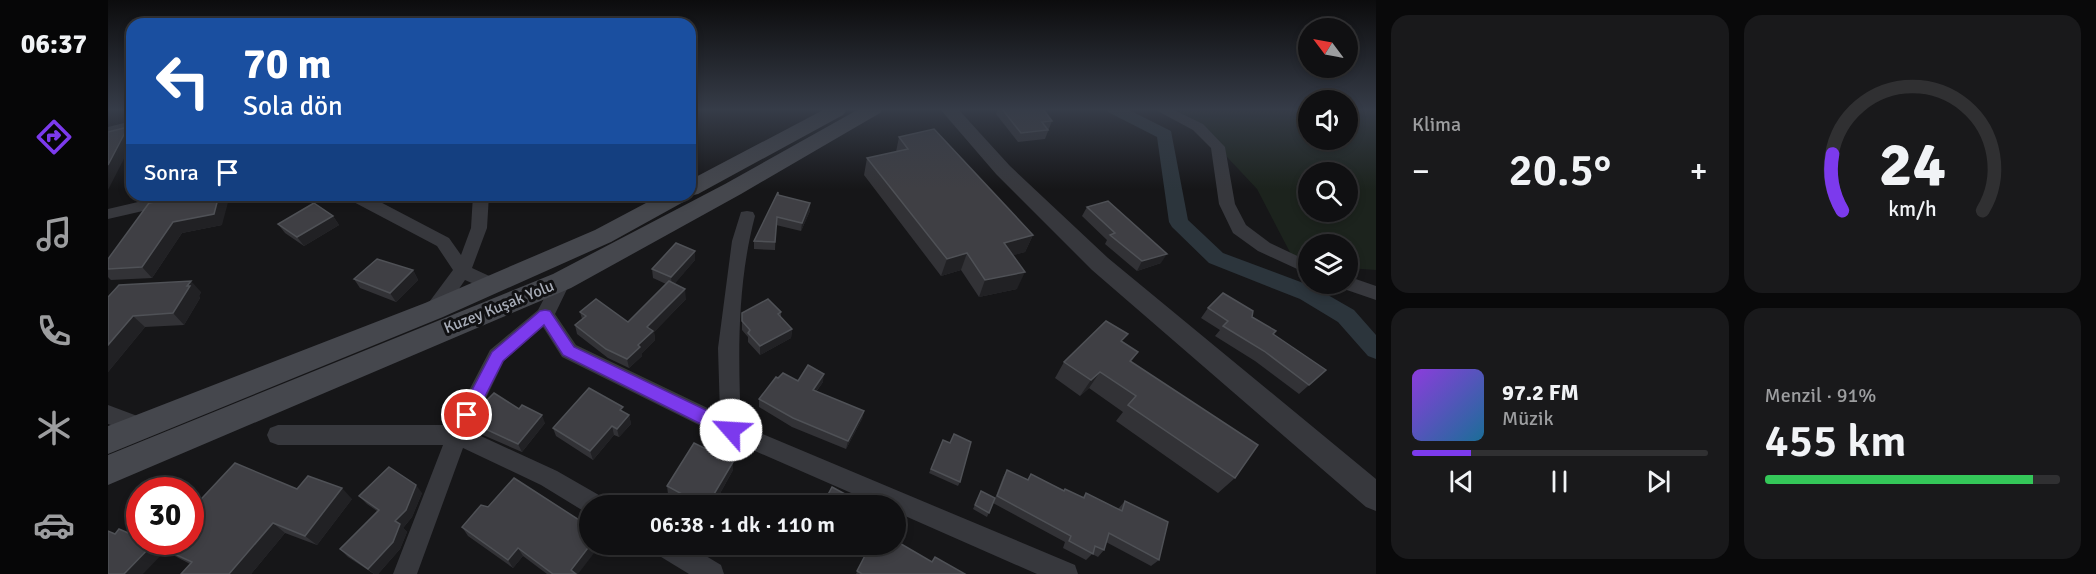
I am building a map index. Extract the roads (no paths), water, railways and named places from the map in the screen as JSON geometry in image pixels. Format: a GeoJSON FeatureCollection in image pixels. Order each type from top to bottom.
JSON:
{"type":"FeatureCollection","features":[{"type":"Feature","properties":{"kind":"main road"},"geometry":{"type":"LineString","coordinates":[[696,186],[789,136]]}},
{"type":"Feature","properties":{"kind":"main road","name":"Kuzey Kuşak Yolu"},"geometry":{"type":"LineString","coordinates":[[108,470],[562,281],[826,136]]}},
{"type":"Feature","properties":{"kind":"main road","name":"Kuzey Kuşak Yolu"},"geometry":{"type":"LineString","coordinates":[[108,440],[434,310],[603,236],[668,201]]}},
{"type":"Feature","properties":{"kind":"street"},"geometry":{"type":"LineString","coordinates":[[973,136],[1003,170],[1100,264],[1376,497]]}},
{"type":"Feature","properties":{"kind":"street"},"geometry":{"type":"LineString","coordinates":[[1207,136],[1218,147],[1227,204],[1239,228],[1264,247],[1298,263]]}},
{"type":"Feature","properties":{"kind":"street"},"geometry":{"type":"LineString","coordinates":[[108,214],[165,201]]}},
{"type":"Feature","properties":{"kind":"street"},"geometry":{"type":"LineString","coordinates":[[365,201],[443,242],[463,272],[492,285]]}},
{"type":"Feature","properties":{"kind":"street"},"geometry":{"type":"LineString","coordinates":[[434,310],[463,272],[477,236],[483,210],[482,201]]}},
{"type":"Feature","properties":{"kind":"street"},"geometry":{"type":"LineString","coordinates":[[731,430],[728,348],[740,241],[747,216]]}},
{"type":"Feature","properties":{"kind":"street"},"geometry":{"type":"LineString","coordinates":[[405,574],[458,435],[497,356],[545,315],[562,281]]}},
{"type":"Feature","properties":{"kind":"street"},"geometry":{"type":"LineString","coordinates":[[1358,287],[1376,293]]}},
{"type":"Feature","properties":{"kind":"street"},"geometry":{"type":"LineString","coordinates":[[545,315],[568,351],[731,430],[1066,574]]}},
{"type":"Feature","properties":{"kind":"street"},"geometry":{"type":"LineString","coordinates":[[108,414],[140,427]]}},
{"type":"Feature","properties":{"kind":"street"},"geometry":{"type":"LineString","coordinates":[[278,435],[458,435],[549,478],[579,496]]}},
{"type":"Feature","properties":{"kind":"street"},"geometry":{"type":"LineString","coordinates":[[680,555],[712,574]]}},
{"type":"Feature","properties":{"kind":"waterway"},"geometry":{"type":"LineString","coordinates":[[1165,136],[1179,222],[1216,258],[1307,293],[1346,316],[1376,350]]}}]}
